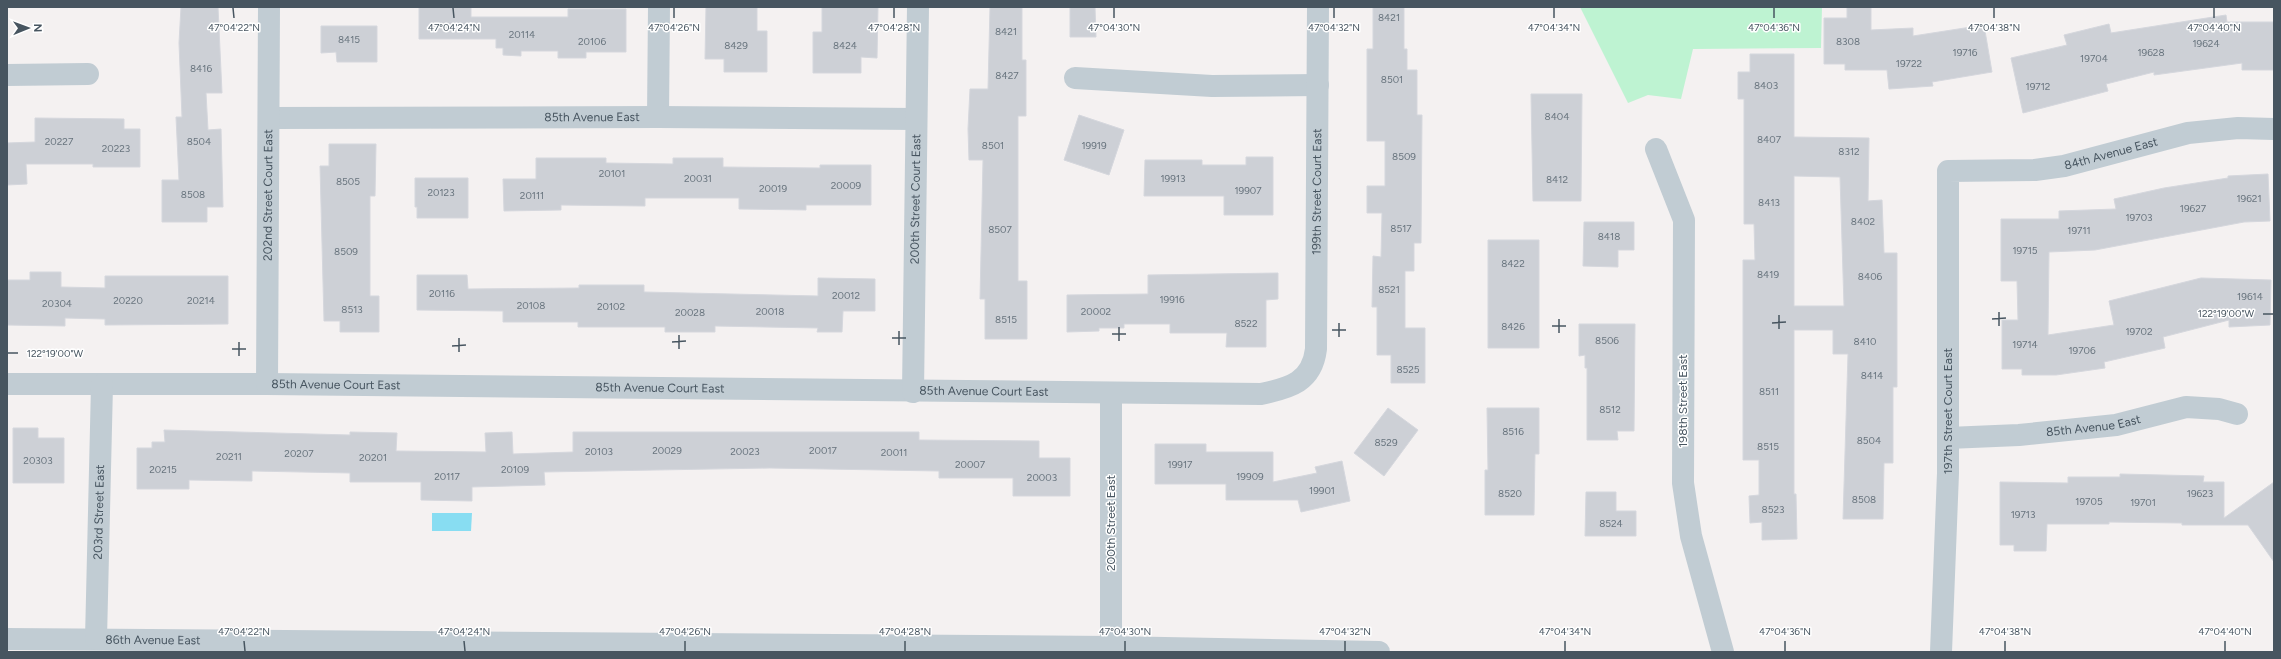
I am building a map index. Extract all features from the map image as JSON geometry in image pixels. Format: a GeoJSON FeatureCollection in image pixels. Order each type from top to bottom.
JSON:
{"type":"FeatureCollection","features":[{"type":"Feature","properties":{"kind":"street","name":"202nd Street Court East"},"geometry":{"type":"LineString","coordinates":[[267,384],[270,118],[269,7]]}},
{"type":"Feature","properties":{"kind":"street"},"geometry":{"type":"LineString","coordinates":[[658,117],[659,7]]}},
{"type":"Feature","properties":{"kind":"street","name":"200th Street Court East"},"geometry":{"type":"LineString","coordinates":[[913,392],[918,7]]}},
{"type":"Feature","properties":{"kind":"street","name":"199th Street Court East"},"geometry":{"type":"LineString","coordinates":[[1308,374],[1315,362],[1316,349],[1318,7]]}},
{"type":"Feature","properties":{"kind":"street"},"geometry":{"type":"LineString","coordinates":[[7,74],[88,74]]}},
{"type":"Feature","properties":{"kind":"street"},"geometry":{"type":"LineString","coordinates":[[1075,78],[1212,86],[1318,86]]}},
{"type":"Feature","properties":{"kind":"street","name":"85th Avenue East"},"geometry":{"type":"LineString","coordinates":[[270,118],[658,117],[916,119]]}},
{"type":"Feature","properties":{"kind":"street","name":"84th Avenue East"},"geometry":{"type":"LineString","coordinates":[[1948,171],[2035,170],[2064,166],[2188,133],[2238,128],[2274,129]]}},
{"type":"Feature","properties":{"kind":"street","name":"198th Street East"},"geometry":{"type":"LineString","coordinates":[[1656,149],[1684,220],[1683,483],[1691,536],[1723,652]]}},
{"type":"Feature","properties":{"kind":"street","name":"197th Street Court East"},"geometry":{"type":"LineString","coordinates":[[1941,652],[1948,438],[1948,171]]}},
{"type":"Feature","properties":{"kind":"street","name":"85th Avenue Court East"},"geometry":{"type":"LineString","coordinates":[[7,384],[267,384],[1111,394],[1261,394],[1295,384],[1308,374]]}},
{"type":"Feature","properties":{"kind":"street","name":"203rd Street East"},"geometry":{"type":"LineString","coordinates":[[96,639],[102,385]]}},
{"type":"Feature","properties":{"kind":"street","name":"200th Street East"},"geometry":{"type":"LineString","coordinates":[[1111,394],[1111,650]]}},
{"type":"Feature","properties":{"kind":"street","name":"85th Avenue East"},"geometry":{"type":"LineString","coordinates":[[1948,438],[2019,435],[2116,425],[2186,407],[2220,409],[2237,414]]}},
{"type":"Feature","properties":{"kind":"street","name":"86th Avenue East"},"geometry":{"type":"LineString","coordinates":[[7,639],[1379,652]]}},
{"type":"Feature","properties":{"kind":"green space"},"geometry":{"type":"Polygon","coordinates":[[[1580,7],[1822,7],[1821,48],[1693,49],[1681,99],[1648,95],[1628,103],[1580,7]]]}},
{"type":"Feature","properties":{"kind":"water"},"geometry":{"type":"Polygon","coordinates":[[[432,513],[472,513],[471,531],[432,531],[432,513]]]}},
{"type":"Feature","properties":{"kind":"building"},"geometry":{"type":"Polygon","coordinates":[[[181,7],[218,7],[222,93],[206,93],[208,130],[221,129],[223,207],[207,207],[207,222],[162,222],[162,180],[179,180],[176,117],[182,117],[179,43],[181,7]]]}},
{"type":"Feature","properties":{"kind":"building"},"geometry":{"type":"Polygon","coordinates":[[[419,7],[471,7],[471,17],[568,17],[568,9],[626,9],[626,52],[586,52],[586,58],[558,58],[558,51],[521,51],[521,56],[503,55],[503,48],[496,48],[496,39],[419,39],[419,7]]]}},
{"type":"Feature","properties":{"kind":"building"},"geometry":{"type":"Polygon","coordinates":[[[706,7],[757,7],[757,31],[767,31],[767,72],[724,72],[724,59],[705,59],[706,7]]]}},
{"type":"Feature","properties":{"kind":"building"},"geometry":{"type":"Polygon","coordinates":[[[822,7],[878,7],[877,58],[861,57],[861,73],[813,73],[813,32],[822,32],[822,7]]]}},
{"type":"Feature","properties":{"kind":"building"},"geometry":{"type":"Polygon","coordinates":[[[990,7],[1022,7],[1022,60],[1026,60],[1026,116],[1018,116],[1018,281],[1027,281],[1027,339],[985,339],[985,299],[980,299],[983,160],[969,160],[968,129],[970,89],[988,89],[990,7]]]}},
{"type":"Feature","properties":{"kind":"building"},"geometry":{"type":"Polygon","coordinates":[[[1070,7],[1095,7],[1096,37],[1070,37],[1070,7]]]}},
{"type":"Feature","properties":{"kind":"building"},"geometry":{"type":"Polygon","coordinates":[[[1373,7],[1404,7],[1404,49],[1407,49],[1407,70],[1417,70],[1417,115],[1422,115],[1421,243],[1414,243],[1414,271],[1405,271],[1405,328],[1425,328],[1425,383],[1391,383],[1391,355],[1377,355],[1377,307],[1372,307],[1373,256],[1381,257],[1382,213],[1367,213],[1367,186],[1385,186],[1385,141],[1367,141],[1367,49],[1373,49],[1373,7]]]}},
{"type":"Feature","properties":{"kind":"building"},"geometry":{"type":"Polygon","coordinates":[[[1847,7],[1871,7],[1871,30],[1913,28],[1913,36],[1984,25],[1992,72],[1932,82],[1933,86],[1889,89],[1887,70],[1845,70],[1845,64],[1824,64],[1824,18],[1847,18],[1847,7]]]}},
{"type":"Feature","properties":{"kind":"building"},"geometry":{"type":"Polygon","coordinates":[[[2226,15],[2227,22],[2274,22],[2274,70],[2242,70],[2242,63],[2154,75],[2154,72],[2106,84],[2108,91],[2023,113],[2011,58],[2067,45],[2064,35],[2109,24],[2111,33],[2226,15]]]}},
{"type":"Feature","properties":{"kind":"building"},"geometry":{"type":"Polygon","coordinates":[[[321,26],[377,26],[377,62],[337,62],[336,52],[321,53],[321,26]]]}},
{"type":"Feature","properties":{"kind":"building"},"geometry":{"type":"Polygon","coordinates":[[[1750,54],[1794,54],[1794,137],[1869,138],[1868,201],[1882,200],[1884,253],[1897,253],[1897,387],[1893,387],[1893,463],[1884,463],[1883,519],[1843,519],[1848,354],[1833,354],[1833,330],[1794,330],[1794,494],[1796,494],[1797,539],[1762,540],[1762,522],[1750,523],[1749,496],[1759,495],[1759,460],[1743,460],[1743,260],[1755,260],[1754,224],[1744,224],[1744,99],[1738,99],[1738,72],[1750,72],[1750,54]],[[1794,176],[1794,306],[1844,306],[1840,177],[1794,176]]]}},
{"type":"Feature","properties":{"kind":"building"},"geometry":{"type":"Polygon","coordinates":[[[1531,94],[1582,94],[1581,201],[1533,201],[1531,94]]]}},
{"type":"Feature","properties":{"kind":"building"},"geometry":{"type":"Polygon","coordinates":[[[1079,115],[1124,130],[1109,175],[1064,160],[1079,115]]]}},
{"type":"Feature","properties":{"kind":"building"},"geometry":{"type":"Polygon","coordinates":[[[35,118],[124,119],[124,129],[140,129],[140,167],[93,167],[93,164],[26,164],[27,184],[7,185],[7,143],[35,142],[35,118]]]}},
{"type":"Feature","properties":{"kind":"building"},"geometry":{"type":"Polygon","coordinates":[[[329,144],[376,144],[375,196],[370,196],[370,296],[379,296],[379,332],[340,332],[340,321],[324,321],[320,166],[329,166],[329,144]]]}},
{"type":"Feature","properties":{"kind":"building"},"geometry":{"type":"Polygon","coordinates":[[[1246,157],[1273,157],[1273,215],[1224,215],[1224,196],[1144,196],[1145,160],[1202,160],[1202,165],[1246,165],[1246,157]]]}},
{"type":"Feature","properties":{"kind":"building"},"geometry":{"type":"Polygon","coordinates":[[[536,158],[606,158],[606,163],[673,164],[673,158],[723,158],[723,167],[820,168],[820,165],[871,165],[871,205],[806,205],[806,210],[739,209],[739,198],[645,198],[645,206],[561,205],[561,210],[504,211],[503,179],[536,179],[536,158]]]}},
{"type":"Feature","properties":{"kind":"building"},"geometry":{"type":"Polygon","coordinates":[[[2268,174],[2270,221],[2244,222],[2095,250],[2049,252],[2048,335],[2114,325],[2109,301],[2201,278],[2271,280],[2270,325],[2229,327],[2229,320],[2163,337],[2165,348],[2104,362],[2105,368],[2056,375],[2022,375],[2022,369],[2002,369],[2002,320],[2018,320],[2017,281],[2001,281],[2001,219],[2059,219],[2059,211],[2116,209],[2114,199],[2164,188],[2228,178],[2228,176],[2268,174]]]}},
{"type":"Feature","properties":{"kind":"building"},"geometry":{"type":"Polygon","coordinates":[[[415,178],[468,178],[468,218],[417,218],[417,207],[415,207],[415,178]]]}},
{"type":"Feature","properties":{"kind":"building"},"geometry":{"type":"Polygon","coordinates":[[[1584,222],[1634,222],[1634,250],[1618,250],[1618,267],[1583,266],[1584,222]]]}},
{"type":"Feature","properties":{"kind":"building"},"geometry":{"type":"Polygon","coordinates":[[[1488,240],[1539,240],[1539,348],[1488,348],[1488,240]]]}},
{"type":"Feature","properties":{"kind":"building"},"geometry":{"type":"Polygon","coordinates":[[[30,272],[61,272],[61,287],[105,288],[105,276],[228,276],[228,324],[105,325],[105,319],[65,318],[65,326],[7,325],[7,280],[30,280],[30,272]]]}},
{"type":"Feature","properties":{"kind":"building"},"geometry":{"type":"Polygon","coordinates":[[[1278,273],[1278,299],[1266,300],[1266,347],[1226,347],[1227,333],[1170,333],[1170,324],[1124,324],[1124,328],[1099,328],[1099,331],[1067,332],[1067,295],[1148,294],[1148,275],[1278,273]]]}},
{"type":"Feature","properties":{"kind":"building"},"geometry":{"type":"Polygon","coordinates":[[[417,275],[467,275],[468,289],[579,288],[579,285],[644,285],[644,292],[818,296],[818,278],[875,279],[875,311],[843,311],[842,332],[817,332],[818,328],[715,326],[715,332],[665,332],[665,327],[578,327],[578,322],[503,322],[503,311],[417,310],[417,275]]]}},
{"type":"Feature","properties":{"kind":"building"},"geometry":{"type":"Polygon","coordinates":[[[1579,324],[1635,324],[1634,431],[1617,431],[1618,440],[1587,440],[1587,368],[1585,368],[1585,355],[1579,356],[1579,324]]]}},
{"type":"Feature","properties":{"kind":"building"},"geometry":{"type":"Polygon","coordinates":[[[1388,408],[1418,430],[1384,476],[1354,453],[1388,408]]]}},
{"type":"Feature","properties":{"kind":"building"},"geometry":{"type":"Polygon","coordinates":[[[1487,408],[1539,408],[1539,454],[1535,454],[1534,515],[1485,515],[1485,470],[1488,470],[1487,408]]]}},
{"type":"Feature","properties":{"kind":"building"},"geometry":{"type":"Polygon","coordinates":[[[13,428],[38,428],[38,438],[64,438],[64,483],[13,483],[13,428]]]}},
{"type":"Feature","properties":{"kind":"building"},"geometry":{"type":"Polygon","coordinates":[[[164,430],[350,435],[350,432],[397,433],[396,451],[486,452],[485,433],[512,432],[513,454],[573,452],[573,432],[919,432],[919,440],[1039,441],[1039,458],[1070,458],[1070,496],[1013,496],[1013,478],[939,478],[939,471],[770,468],[544,472],[545,485],[472,487],[472,501],[421,500],[421,482],[350,482],[350,473],[252,471],[252,481],[189,480],[189,489],[137,489],[137,448],[152,448],[152,442],[165,442],[164,430]]]}},
{"type":"Feature","properties":{"kind":"building"},"geometry":{"type":"Polygon","coordinates":[[[1155,444],[1206,444],[1206,452],[1273,452],[1273,482],[1317,473],[1315,467],[1342,461],[1350,501],[1301,512],[1298,500],[1226,500],[1226,484],[1155,484],[1155,444]]]}},
{"type":"Feature","properties":{"kind":"building"},"geometry":{"type":"Polygon","coordinates":[[[2120,474],[2204,476],[2203,482],[2224,482],[2224,518],[2274,482],[2274,562],[2248,525],[2182,525],[2182,523],[2109,522],[2109,524],[2047,524],[2046,551],[2014,551],[2014,545],[2000,545],[2000,482],[2068,483],[2068,477],[2120,477],[2120,474]]]}},
{"type":"Feature","properties":{"kind":"building"},"geometry":{"type":"Polygon","coordinates":[[[1586,492],[1616,492],[1616,511],[1636,511],[1636,536],[1585,536],[1586,492]]]}}]}
